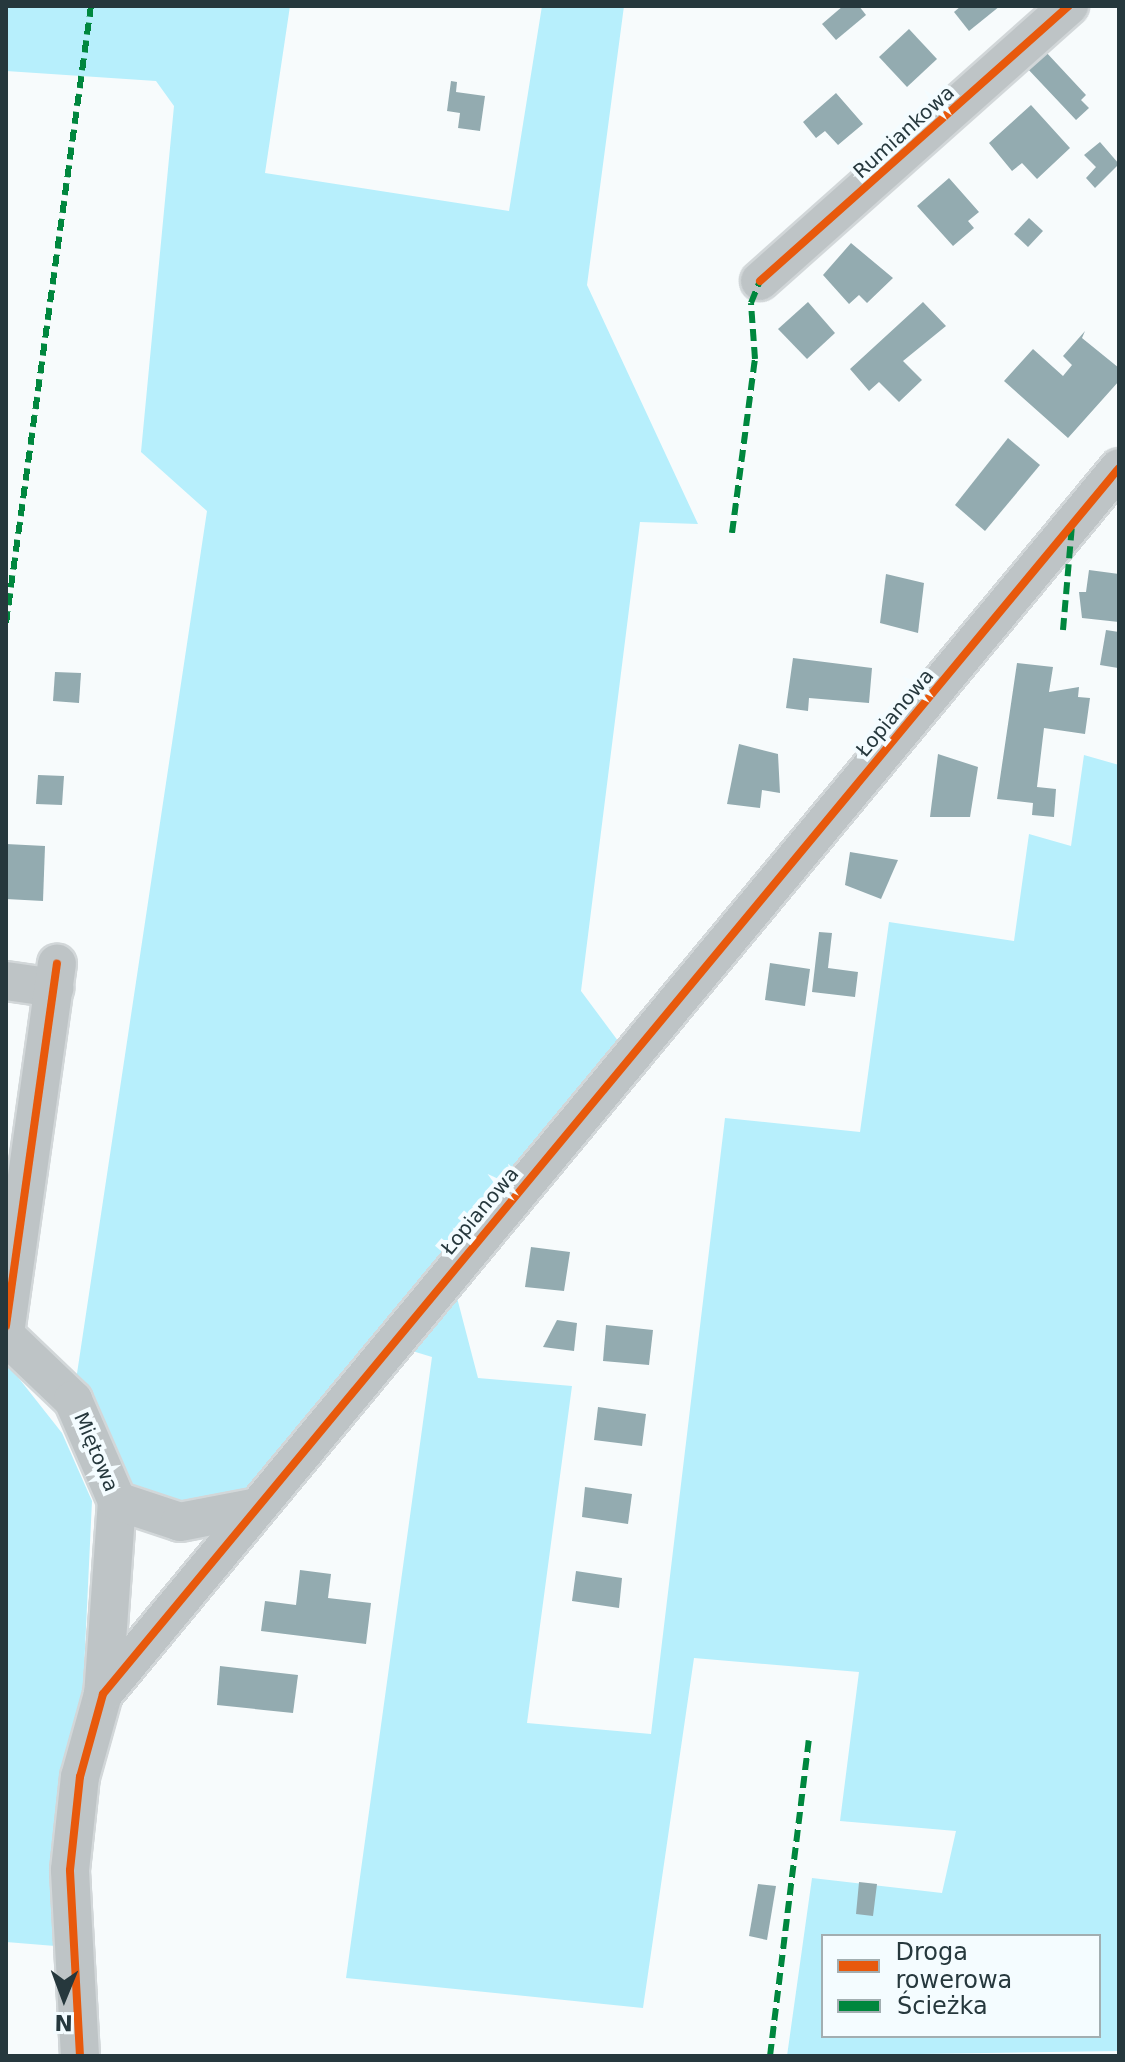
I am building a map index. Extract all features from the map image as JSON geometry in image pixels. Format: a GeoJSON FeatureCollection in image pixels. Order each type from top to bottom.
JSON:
{"type":"FeatureCollection","features":[{"type":"Feature","properties":{"kind":"street","name":"Rumiankowa"},"geometry":{"type":"LineString","coordinates":[[760,281],[1069,6]]}},
{"type":"Feature","properties":{"kind":"street","name":"Łopianowa"},"geometry":{"type":"LineString","coordinates":[[80,2056],[70,1870],[80,1777],[103,1694],[252,1508],[1119,468]]}},
{"type":"Feature","properties":{"kind":"street"},"geometry":{"type":"LineString","coordinates":[[6,981],[56,976],[6,1326]]}},
{"type":"Feature","properties":{"kind":"street","name":"Miętowa"},"geometry":{"type":"LineString","coordinates":[[6,1336],[73,1400],[117,1501],[103,1694]]}},
{"type":"Feature","properties":{"kind":"street"},"geometry":{"type":"LineString","coordinates":[[117,1501],[180,1522],[252,1508]]}},
{"type":"Feature","properties":{"kind":"shaded area"},"geometry":{"type":"Polygon","coordinates":[[[6,6],[290,6],[265,173],[509,211],[542,6],[624,6],[587,285],[698,524],[640,522],[581,991],[630,1057],[252,1508],[117,1501],[73,1400],[207,511],[141,452],[174,106],[156,81],[6,71],[6,6]]]}},
{"type":"Feature","properties":{"kind":"shaded area"},"geometry":{"type":"Polygon","coordinates":[[[1084,755],[1119,765],[1119,2051],[787,2056],[812,1878],[942,1893],[956,1831],[840,1821],[859,1672],[694,1658],[643,2008],[346,1978],[432,1357],[409,1350],[455,1290],[478,1378],[572,1386],[527,1723],[651,1734],[725,1118],[860,1132],[889,922],[1014,941],[1029,834],[1071,846],[1084,755]]]}},
{"type":"Feature","properties":{"kind":"shaded area"},"geometry":{"type":"Polygon","coordinates":[[[6,1362],[62,1433],[92,1501],[83,1691],[60,1780],[55,1946],[6,1942],[6,1362]]]}},
{"type":"Feature","properties":{"kind":"building"},"geometry":{"type":"Polygon","coordinates":[[[843,6],[859,6],[866,15],[836,40],[822,24],[843,6]]]}},
{"type":"Feature","properties":{"kind":"building"},"geometry":{"type":"Polygon","coordinates":[[[961,6],[1000,6],[969,31],[954,12],[961,6]]]}},
{"type":"Feature","properties":{"kind":"building"},"geometry":{"type":"Polygon","coordinates":[[[909,29],[937,59],[907,87],[879,57],[909,29]]]}},
{"type":"Feature","properties":{"kind":"building"},"geometry":{"type":"Polygon","coordinates":[[[1045,51],[1086,95],[1081,100],[1089,108],[1076,120],[1026,67],[1045,51]]]}},
{"type":"Feature","properties":{"kind":"building"},"geometry":{"type":"Polygon","coordinates":[[[451,81],[457,82],[456,92],[485,96],[480,131],[458,128],[460,113],[447,111],[451,81]]]}},
{"type":"Feature","properties":{"kind":"building"},"geometry":{"type":"Polygon","coordinates":[[[836,93],[863,124],[838,145],[825,131],[816,138],[803,122],[836,93]]]}},
{"type":"Feature","properties":{"kind":"building"},"geometry":{"type":"Polygon","coordinates":[[[1031,105],[1070,148],[1037,179],[1022,163],[1012,171],[989,143],[1031,105]]]}},
{"type":"Feature","properties":{"kind":"building"},"geometry":{"type":"Polygon","coordinates":[[[1100,142],[1119,164],[1095,188],[1086,178],[1096,167],[1084,155],[1100,142]]]}},
{"type":"Feature","properties":{"kind":"building"},"geometry":{"type":"Polygon","coordinates":[[[949,178],[979,212],[968,221],[974,228],[953,246],[917,206],[949,178]]]}},
{"type":"Feature","properties":{"kind":"building"},"geometry":{"type":"Polygon","coordinates":[[[1029,218],[1043,231],[1028,247],[1014,234],[1029,218]]]}},
{"type":"Feature","properties":{"kind":"building"},"geometry":{"type":"Polygon","coordinates":[[[851,243],[893,278],[867,303],[859,295],[849,304],[823,275],[851,243]]]}},
{"type":"Feature","properties":{"kind":"building"},"geometry":{"type":"Polygon","coordinates":[[[808,302],[835,333],[807,359],[778,329],[808,302]]]}},
{"type":"Feature","properties":{"kind":"building"},"geometry":{"type":"Polygon","coordinates":[[[923,302],[946,326],[903,361],[922,380],[899,402],[879,382],[869,391],[850,369],[923,302]]]}},
{"type":"Feature","properties":{"kind":"building"},"geometry":{"type":"Polygon","coordinates":[[[1085,331],[1082,338],[1119,368],[1119,381],[1068,438],[1004,381],[1033,349],[1063,376],[1072,365],[1063,356],[1085,331]]]}},
{"type":"Feature","properties":{"kind":"building"},"geometry":{"type":"Polygon","coordinates":[[[1008,438],[1040,465],[985,531],[955,505],[1008,438]]]}},
{"type":"Feature","properties":{"kind":"building"},"geometry":{"type":"Polygon","coordinates":[[[1089,570],[1119,574],[1119,622],[1082,618],[1079,592],[1086,592],[1089,570]]]}},
{"type":"Feature","properties":{"kind":"building"},"geometry":{"type":"Polygon","coordinates":[[[886,574],[924,583],[918,633],[880,623],[886,574]]]}},
{"type":"Feature","properties":{"kind":"building"},"geometry":{"type":"Polygon","coordinates":[[[1106,630],[1119,632],[1118,668],[1100,665],[1106,630]]]}},
{"type":"Feature","properties":{"kind":"building"},"geometry":{"type":"Polygon","coordinates":[[[793,658],[872,668],[869,703],[809,698],[808,711],[786,708],[793,658]]]}},
{"type":"Feature","properties":{"kind":"building"},"geometry":{"type":"Polygon","coordinates":[[[1017,663],[1053,667],[1049,692],[1079,687],[1078,697],[1090,698],[1085,734],[1044,728],[1037,787],[1056,789],[1054,817],[1032,815],[1033,803],[997,799],[1017,663]]]}},
{"type":"Feature","properties":{"kind":"building"},"geometry":{"type":"Polygon","coordinates":[[[55,672],[81,673],[79,703],[53,701],[55,672]]]}},
{"type":"Feature","properties":{"kind":"building"},"geometry":{"type":"Polygon","coordinates":[[[739,744],[778,754],[780,793],[762,790],[760,808],[727,804],[739,744]]]}},
{"type":"Feature","properties":{"kind":"building"},"geometry":{"type":"Polygon","coordinates":[[[938,754],[978,767],[970,817],[930,817],[938,754]]]}},
{"type":"Feature","properties":{"kind":"building"},"geometry":{"type":"Polygon","coordinates":[[[38,775],[64,776],[62,805],[36,804],[38,775]]]}},
{"type":"Feature","properties":{"kind":"building"},"geometry":{"type":"Polygon","coordinates":[[[6,844],[45,846],[43,901],[6,899],[6,844]]]}},
{"type":"Feature","properties":{"kind":"building"},"geometry":{"type":"Polygon","coordinates":[[[850,852],[898,860],[881,899],[845,885],[850,852]]]}},
{"type":"Feature","properties":{"kind":"building"},"geometry":{"type":"Polygon","coordinates":[[[819,932],[832,933],[828,968],[858,972],[855,997],[812,992],[819,932]]]}},
{"type":"Feature","properties":{"kind":"building"},"geometry":{"type":"Polygon","coordinates":[[[770,963],[810,969],[805,1006],[765,1000],[770,963]]]}},
{"type":"Feature","properties":{"kind":"building"},"geometry":{"type":"Polygon","coordinates":[[[531,1247],[570,1252],[564,1291],[525,1287],[531,1247]]]}},
{"type":"Feature","properties":{"kind":"building"},"geometry":{"type":"Polygon","coordinates":[[[557,1320],[577,1323],[574,1351],[543,1347],[557,1320]]]}},
{"type":"Feature","properties":{"kind":"building"},"geometry":{"type":"Polygon","coordinates":[[[606,1325],[653,1330],[649,1365],[603,1361],[606,1325]]]}},
{"type":"Feature","properties":{"kind":"building"},"geometry":{"type":"Polygon","coordinates":[[[598,1407],[646,1414],[642,1446],[594,1440],[598,1407]]]}},
{"type":"Feature","properties":{"kind":"building"},"geometry":{"type":"Polygon","coordinates":[[[585,1487],[632,1494],[628,1524],[582,1517],[585,1487]]]}},
{"type":"Feature","properties":{"kind":"building"},"geometry":{"type":"Polygon","coordinates":[[[300,1570],[331,1574],[328,1598],[371,1603],[366,1644],[261,1631],[265,1601],[296,1605],[300,1570]]]}},
{"type":"Feature","properties":{"kind":"building"},"geometry":{"type":"Polygon","coordinates":[[[576,1571],[622,1578],[619,1608],[572,1601],[576,1571]]]}},
{"type":"Feature","properties":{"kind":"building"},"geometry":{"type":"Polygon","coordinates":[[[220,1666],[298,1675],[293,1713],[217,1705],[220,1666]]]}},
{"type":"Feature","properties":{"kind":"building"},"geometry":{"type":"Polygon","coordinates":[[[859,1882],[877,1884],[873,1916],[856,1914],[859,1882]]]}},
{"type":"Feature","properties":{"kind":"building"},"geometry":{"type":"Polygon","coordinates":[[[758,1884],[776,1886],[767,1940],[749,1936],[758,1884]]]}},
{"type":"Feature","properties":{"kind":"marked path"},"geometry":{"type":"LineString","coordinates":[[6,623],[91,6]]}},
{"type":"Feature","properties":{"kind":"marked path"},"geometry":{"type":"LineString","coordinates":[[732,533],[755,359],[751,303],[760,281]]}},
{"type":"Feature","properties":{"kind":"marked path"},"geometry":{"type":"LineString","coordinates":[[1063,630],[1072,524]]}},
{"type":"Feature","properties":{"kind":"marked path"},"geometry":{"type":"LineString","coordinates":[[770,2056],[809,1740]]}},
{"type":"Feature","properties":{"kind":"cycle path"},"geometry":{"type":"LineString","coordinates":[[760,281],[1069,6]]}},
{"type":"Feature","properties":{"kind":"cycle path"},"geometry":{"type":"LineString","coordinates":[[80,2056],[70,1870],[80,1777],[103,1694],[1119,468]]}},
{"type":"Feature","properties":{"kind":"cycle path"},"geometry":{"type":"LineString","coordinates":[[6,1326],[57,964]]}}]}
